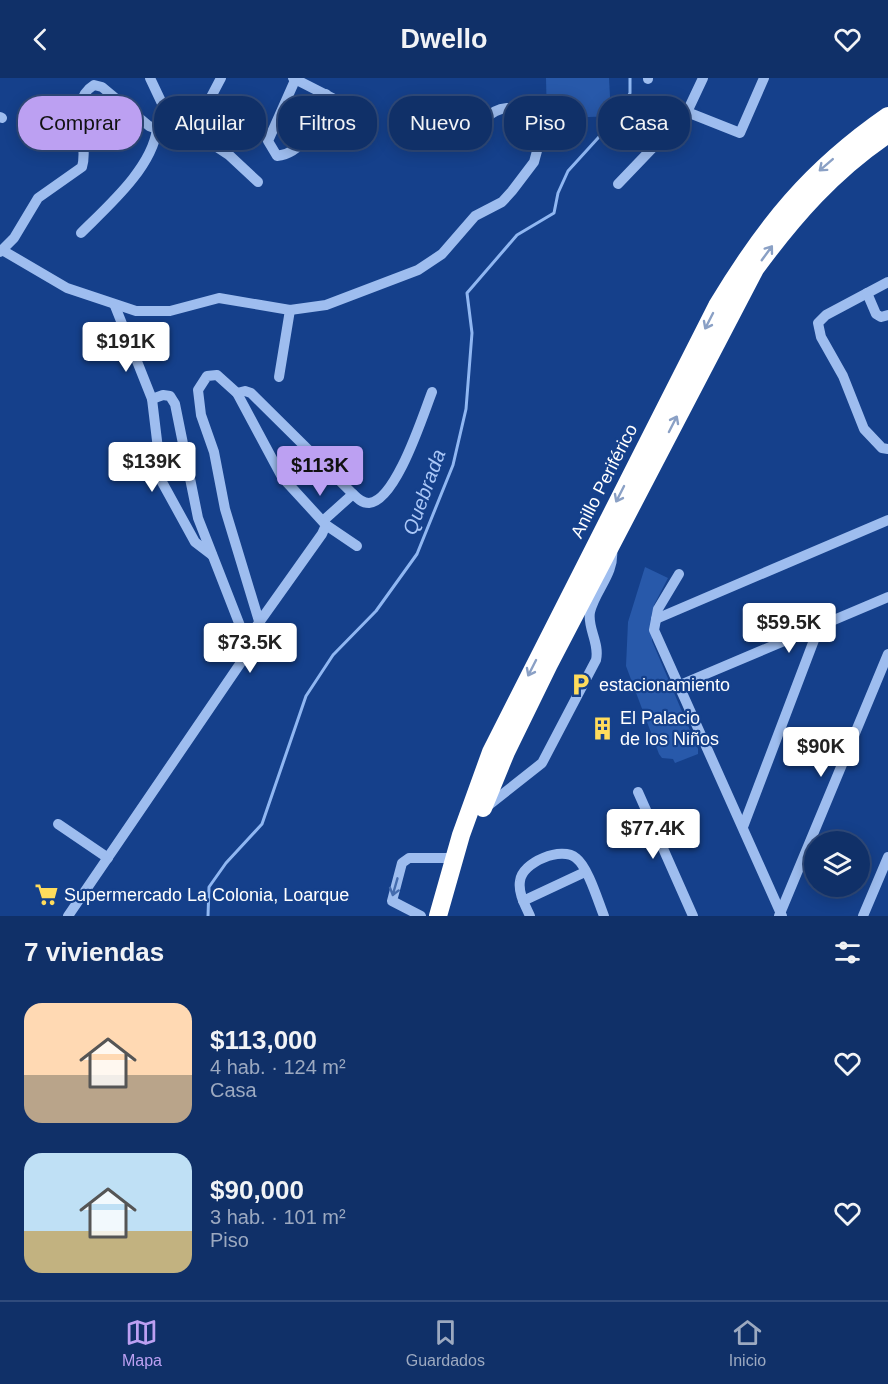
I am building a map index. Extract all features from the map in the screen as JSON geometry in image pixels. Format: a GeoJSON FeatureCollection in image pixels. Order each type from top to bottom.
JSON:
{"type":"FeatureCollection","features":[{"type":"Feature","properties":{"kind":"highway","name":"Anillo Periférico"},"geometry":{"type":"LineString","coordinates":[[438,916],[491,752],[717,306],[745,259],[775,217],[821,169],[888,116]]}},
{"type":"Feature","properties":{"kind":"highway","name":"Anillo Periférico"},"geometry":{"type":"LineString","coordinates":[[451,916],[483,810],[506,752],[611,544],[755,269],[787,226],[828,182],[888,134]]}},
{"type":"Feature","properties":{"kind":"street"},"geometry":{"type":"LineString","coordinates":[[150,78],[158,96]]}},
{"type":"Feature","properties":{"kind":"street"},"geometry":{"type":"LineString","coordinates":[[211,96],[220,78]]}},
{"type":"Feature","properties":{"kind":"street"},"geometry":{"type":"LineString","coordinates":[[326,94],[302,143],[287,155],[277,156],[268,141],[295,78],[326,94],[330,96]]}},
{"type":"Feature","properties":{"kind":"street"},"geometry":{"type":"LineString","coordinates":[[690,106],[703,78]]}},
{"type":"Feature","properties":{"kind":"street"},"geometry":{"type":"LineString","coordinates":[[690,113],[740,133],[764,78]]}},
{"type":"Feature","properties":{"kind":"street"},"geometry":{"type":"LineString","coordinates":[[154,128],[102,87],[94,85],[86,89],[82,95],[80,108],[82,167],[38,198],[14,238],[1,251],[67,288],[115,306],[154,313],[219,298],[290,310],[340,302],[418,270],[442,254],[475,216],[502,201],[534,162],[536,145],[521,117],[507,108],[498,109],[492,114]]}},
{"type":"Feature","properties":{"kind":"street"},"geometry":{"type":"LineString","coordinates":[[81,233],[125,189],[152,148],[154,140]]}},
{"type":"Feature","properties":{"kind":"street"},"geometry":{"type":"LineString","coordinates":[[221,150],[258,182]]}},
{"type":"Feature","properties":{"kind":"street"},"geometry":{"type":"LineString","coordinates":[[618,184],[651,150]]}},
{"type":"Feature","properties":{"kind":"street"},"geometry":{"type":"LineString","coordinates":[[888,282],[820,319],[818,330],[843,376],[864,429],[882,448],[888,449]]}},
{"type":"Feature","properties":{"kind":"street"},"geometry":{"type":"LineString","coordinates":[[867,293],[876,314],[888,315]]}},
{"type":"Feature","properties":{"kind":"street"},"geometry":{"type":"LineString","coordinates":[[115,306],[152,399],[162,482],[195,542],[213,555]]}},
{"type":"Feature","properties":{"kind":"street"},"geometry":{"type":"LineString","coordinates":[[279,377],[290,310]]}},
{"type":"Feature","properties":{"kind":"street"},"geometry":{"type":"LineString","coordinates":[[259,621],[225,509],[214,452],[201,415],[198,390],[207,376],[217,375],[237,393],[282,477],[303,502],[357,546]]}},
{"type":"Feature","properties":{"kind":"street"},"geometry":{"type":"LineString","coordinates":[[237,393],[245,391],[251,393],[363,502],[376,501],[398,477],[432,392]]}},
{"type":"Feature","properties":{"kind":"street"},"geometry":{"type":"LineString","coordinates":[[152,399],[163,395],[170,396],[175,404],[198,518],[246,641]]}},
{"type":"Feature","properties":{"kind":"street"},"geometry":{"type":"LineString","coordinates":[[68,916],[244,658],[246,641],[325,522],[353,494]]}},
{"type":"Feature","properties":{"kind":"street"},"geometry":{"type":"LineString","coordinates":[[656,619],[888,520]]}},
{"type":"Feature","properties":{"kind":"street"},"geometry":{"type":"LineString","coordinates":[[483,810],[542,763],[596,660],[597,646],[591,610],[611,567],[611,544]]}},
{"type":"Feature","properties":{"kind":"street"},"geometry":{"type":"LineString","coordinates":[[679,574],[658,609],[654,630],[781,915]]}},
{"type":"Feature","properties":{"kind":"street"},"geometry":{"type":"LineString","coordinates":[[680,685],[888,597]]}},
{"type":"Feature","properties":{"kind":"street"},"geometry":{"type":"LineString","coordinates":[[743,827],[819,627]]}},
{"type":"Feature","properties":{"kind":"street"},"geometry":{"type":"LineString","coordinates":[[781,915],[888,654]]}},
{"type":"Feature","properties":{"kind":"street"},"geometry":{"type":"LineString","coordinates":[[638,792],[693,916]]}},
{"type":"Feature","properties":{"kind":"street"},"geometry":{"type":"LineString","coordinates":[[58,824],[108,858]]}},
{"type":"Feature","properties":{"kind":"street"},"geometry":{"type":"LineString","coordinates":[[530,916],[523,901],[520,879],[527,867],[559,853],[570,853],[579,860],[604,916]]}},
{"type":"Feature","properties":{"kind":"street"},"geometry":{"type":"LineString","coordinates":[[862,916],[888,857]]}},
{"type":"Feature","properties":{"kind":"street"},"geometry":{"type":"LineString","coordinates":[[421,916],[393,901],[402,863],[409,858],[455,858]]}},
{"type":"Feature","properties":{"kind":"street"},"geometry":{"type":"LineString","coordinates":[[523,901],[585,872]]}},
{"type":"Feature","properties":{"kind":"shaded area"},"geometry":{"type":"Polygon","coordinates":[[[546,78],[609,78],[610,96],[598,96],[598,117],[586,117],[586,96],[546,96],[546,78]]]}},
{"type":"Feature","properties":{"kind":"shaded area"},"geometry":{"type":"Polygon","coordinates":[[[645,567],[668,578],[654,605],[652,641],[698,749],[698,754],[675,763],[673,759],[662,758],[659,754],[626,666],[628,622],[645,567]]]}},
{"type":"Feature","properties":{"kind":"waterway","name":"Quebrada"},"geometry":{"type":"LineString","coordinates":[[208,916],[209,887],[226,863],[262,824],[306,696],[333,655],[376,611],[417,554],[453,465],[466,409],[472,333],[467,293],[517,235],[554,213],[558,193],[568,171],[618,116],[630,93],[630,78]]}},
{"type":"Feature","properties":{"kind":"place","name":"estacionamiento"},"geometry":{"type":"Point","coordinates":[581,685]}},
{"type":"Feature","properties":{"kind":"place","name":"El Palacio de los Niños"},"geometry":{"type":"Point","coordinates":[602,728]}},
{"type":"Feature","properties":{"kind":"place","name":"Supermercado La Colonia, Loarque"},"geometry":{"type":"Point","coordinates":[46,895]}}]}
